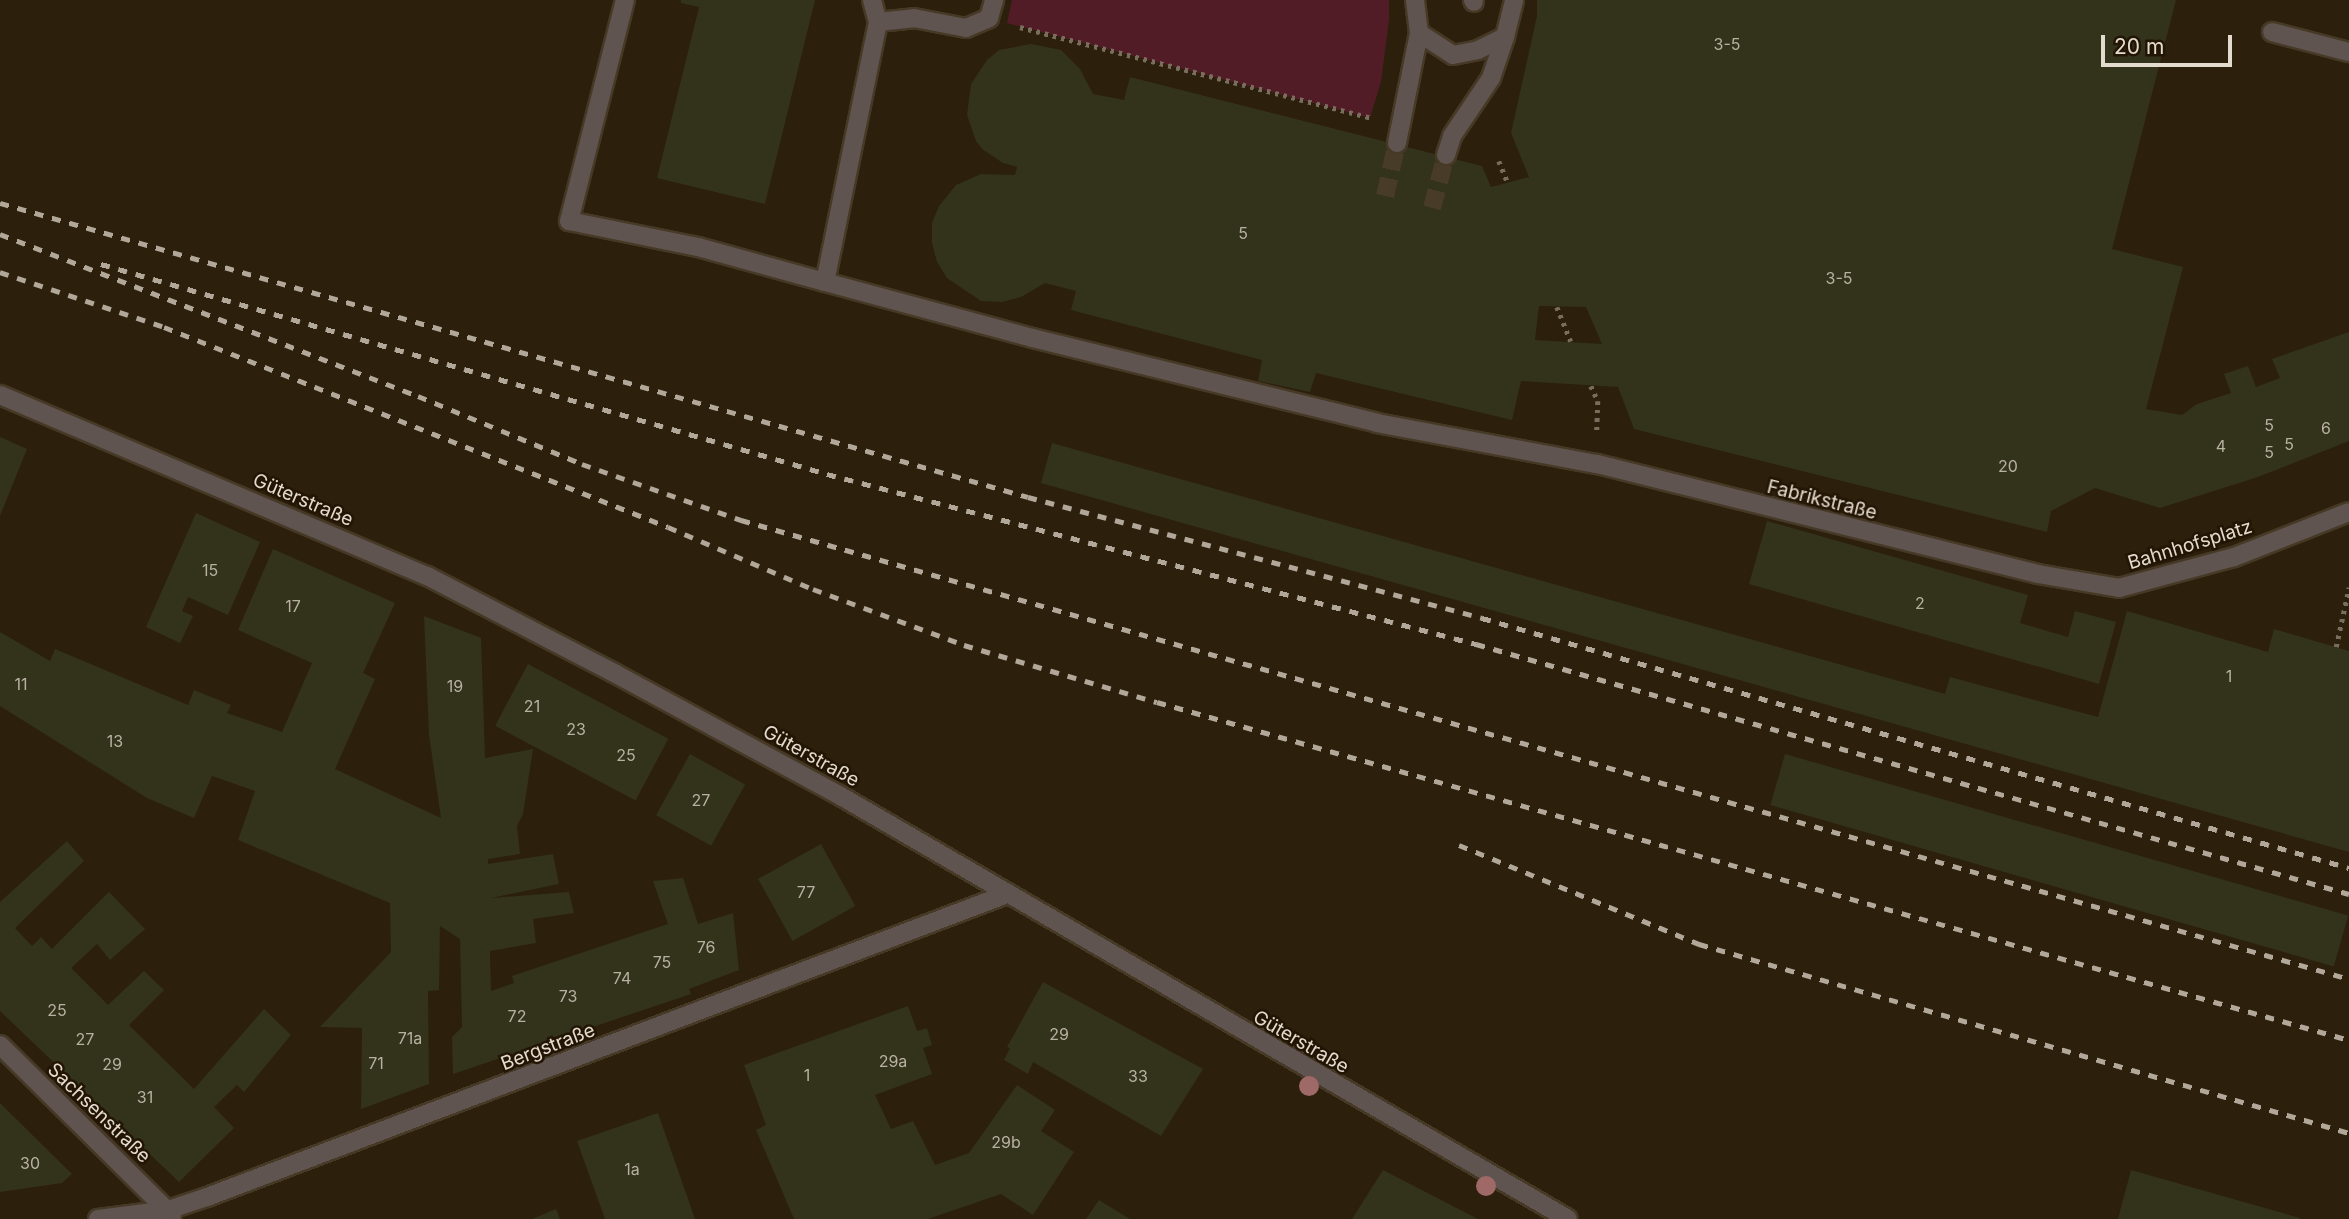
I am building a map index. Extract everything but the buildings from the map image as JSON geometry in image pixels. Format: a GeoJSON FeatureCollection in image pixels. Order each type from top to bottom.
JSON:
{"type":"FeatureCollection","features":[{"type":"Feature","properties":{"kind":"street","name":"Fabrikstraße"},"geometry":{"type":"LineString","coordinates":[[625,0],[569,221],[698,247],[1032,338],[1377,423],[1597,464],[2038,575]]}},
{"type":"Feature","properties":{"kind":"street"},"geometry":{"type":"LineString","coordinates":[[825,282],[878,22],[873,0]]}},
{"type":"Feature","properties":{"kind":"street"},"geometry":{"type":"LineString","coordinates":[[878,22],[914,18],[966,28],[989,18],[995,0]]}},
{"type":"Feature","properties":{"kind":"street"},"geometry":{"type":"LineString","coordinates":[[1400,135],[1419,33],[1415,0]]}},
{"type":"Feature","properties":{"kind":"street"},"geometry":{"type":"LineString","coordinates":[[1446,155],[1452,136],[1490,78],[1506,37],[1514,0]]}},
{"type":"Feature","properties":{"kind":"street"},"geometry":{"type":"LineString","coordinates":[[2272,32],[2349,52]]}},
{"type":"Feature","properties":{"kind":"street"},"geometry":{"type":"LineString","coordinates":[[1419,33],[1453,55],[1478,50],[1506,37]]}},
{"type":"Feature","properties":{"kind":"street","name":"Güterstraße"},"geometry":{"type":"LineString","coordinates":[[0,395],[433,579],[828,789],[1568,1219]]}},
{"type":"Feature","properties":{"kind":"street","name":"Bahnhofsplatz"},"geometry":{"type":"LineString","coordinates":[[2038,575],[2119,587],[2146,583],[2234,557],[2349,512]]}},
{"type":"Feature","properties":{"kind":"street","name":"Bergstraße"},"geometry":{"type":"LineString","coordinates":[[98,1219],[171,1214],[1007,894]]}},
{"type":"Feature","properties":{"kind":"street","name":"Sachsenstraße"},"geometry":{"type":"LineString","coordinates":[[0,1045],[171,1214]]}},
{"type":"Feature","properties":{"kind":"path"},"geometry":{"type":"LineString","coordinates":[[989,18],[1400,135]]}},
{"type":"Feature","properties":{"kind":"path"},"geometry":{"type":"LineString","coordinates":[[1499,161],[1507,181]]}},
{"type":"Feature","properties":{"kind":"path"},"geometry":{"type":"LineString","coordinates":[[1556,307],[1571,341]]}},
{"type":"Feature","properties":{"kind":"path"},"geometry":{"type":"LineString","coordinates":[[1591,386],[1598,401],[1597,464]]}},
{"type":"Feature","properties":{"kind":"path"},"geometry":{"type":"LineString","coordinates":[[2336,647],[2349,587]]}},
{"type":"Feature","properties":{"kind":"shaded area"},"geometry":{"type":"Polygon","coordinates":[[[1012,0],[1389,0],[1381,82],[1370,118],[1007,23],[1012,0]]]}},
{"type":"Feature","properties":{"kind":"tunnel"},"geometry":{"type":"LineString","coordinates":[[1385,196],[1397,143]]}},
{"type":"Feature","properties":{"kind":"tunnel"},"geometry":{"type":"LineString","coordinates":[[1432,208],[1446,155]]}},
{"type":"Feature","properties":{"kind":"railway"},"geometry":{"type":"LineString","coordinates":[[0,203],[1028,497],[1482,618],[2349,868]]}},
{"type":"Feature","properties":{"kind":"railway"},"geometry":{"type":"LineString","coordinates":[[0,234],[418,396],[582,464],[741,520],[2349,979]]}},
{"type":"Feature","properties":{"kind":"railway"},"geometry":{"type":"LineString","coordinates":[[101,264],[827,474],[1476,644],[2349,894]]}},
{"type":"Feature","properties":{"kind":"railway"},"geometry":{"type":"LineString","coordinates":[[0,272],[164,327],[668,527],[813,589],[964,645],[2349,1040]]}},
{"type":"Feature","properties":{"kind":"railway"},"geometry":{"type":"LineString","coordinates":[[1459,845],[1699,944],[2349,1133]]}}]}
